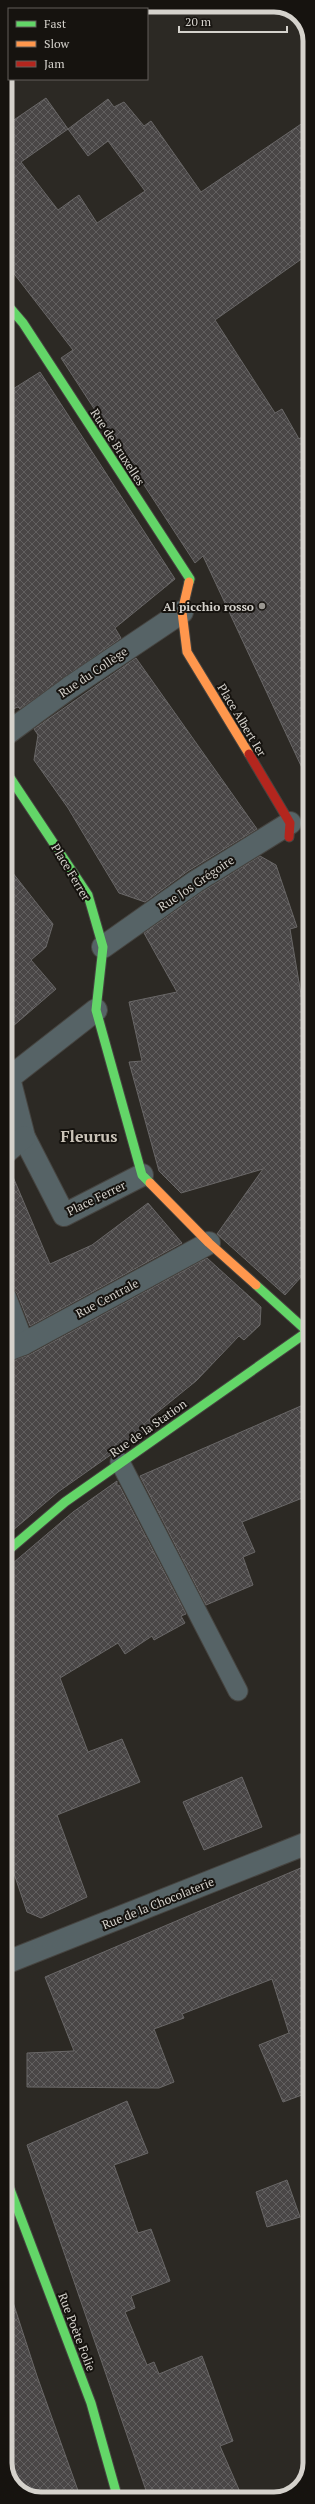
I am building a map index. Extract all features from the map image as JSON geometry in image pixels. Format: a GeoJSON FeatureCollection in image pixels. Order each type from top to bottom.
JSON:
{"type":"FeatureCollection","features":[{"type":"Feature","properties":{"kind":"street","name":"Rue de Bruxelles"},"geometry":{"type":"LineString","coordinates":[[12,310],[23,323],[190,579],[182,612]]}},
{"type":"Feature","properties":{"kind":"street","name":"Rue du Collège"},"geometry":{"type":"LineString","coordinates":[[12,730],[69,688],[182,612]]}},
{"type":"Feature","properties":{"kind":"street","name":"Place Albert Ier"},"geometry":{"type":"LineString","coordinates":[[182,612],[187,652],[290,830]]}},
{"type":"Feature","properties":{"kind":"street","name":"Place Ferrer"},"geometry":{"type":"LineString","coordinates":[[12,781],[88,895],[103,947],[96,1010],[142,1175],[209,1243],[303,1326]]}},
{"type":"Feature","properties":{"kind":"street","name":"Rue Jos Grégoire"},"geometry":{"type":"LineString","coordinates":[[103,947],[194,882],[290,830]]}},
{"type":"Feature","properties":{"kind":"street","name":"Place Ferrer"},"geometry":{"type":"LineString","coordinates":[[12,1076],[96,1010]]}},
{"type":"Feature","properties":{"kind":"street","name":"Place Ferrer"},"geometry":{"type":"LineString","coordinates":[[12,1090],[24,1137],[64,1215],[142,1175]]}},
{"type":"Feature","properties":{"kind":"street"},"geometry":{"type":"LineString","coordinates":[[12,1147],[24,1137]]}},
{"type":"Feature","properties":{"kind":"street","name":"Rue Centrale"},"geometry":{"type":"LineString","coordinates":[[14,1348],[209,1243]]}},
{"type":"Feature","properties":{"kind":"street","name":"Rue de la Station"},"geometry":{"type":"LineString","coordinates":[[12,1547],[65,1502],[303,1335]]}},
{"type":"Feature","properties":{"kind":"street"},"geometry":{"type":"LineString","coordinates":[[12,1337],[14,1348]]}},
{"type":"Feature","properties":{"kind":"street","name":"Rue de la Chocolaterie"},"geometry":{"type":"LineString","coordinates":[[12,1960],[303,1845]]}},
{"type":"Feature","properties":{"kind":"street","name":"Rue Poète Folie"},"geometry":{"type":"LineString","coordinates":[[12,2194],[91,2403],[116,2492]]}},
{"type":"Feature","properties":{"kind":"lane"},"geometry":{"type":"LineString","coordinates":[[120,1462],[238,1691]]}},
{"type":"Feature","properties":{"kind":"building"},"geometry":{"type":"Polygon","coordinates":[[[46,98],[68,129],[108,99],[114,107],[124,102],[144,126],[151,121],[201,192],[303,123],[303,258],[215,320],[275,413],[282,409],[299,439],[303,436],[303,770],[203,556],[195,563],[61,358],[73,350],[12,271],[12,121],[46,98]],[[68,129],[21,162],[58,210],[79,195],[97,223],[145,191],[108,141],[88,156],[68,129]]]}},
{"type":"Feature","properties":{"kind":"building"},"geometry":{"type":"Polygon","coordinates":[[[40,372],[175,579],[115,628],[121,638],[20,709],[18,707],[12,709],[12,390],[40,372]]]}},
{"type":"Feature","properties":{"kind":"building"},"geometry":{"type":"Polygon","coordinates":[[[136,658],[257,829],[188,871],[145,902],[119,893],[68,808],[34,760],[38,735],[34,729],[136,658]]]}},
{"type":"Feature","properties":{"kind":"building"},"geometry":{"type":"Polygon","coordinates":[[[260,856],[276,865],[297,927],[290,929],[303,1006],[303,1275],[285,1295],[217,1234],[263,1169],[181,1193],[159,1171],[129,1062],[142,1061],[129,1002],[177,992],[144,933],[202,892],[260,856]]]}},
{"type":"Feature","properties":{"kind":"building"},"geometry":{"type":"Polygon","coordinates":[[[12,872],[53,924],[46,947],[31,960],[56,989],[12,1027],[12,872]]]}},
{"type":"Feature","properties":{"kind":"building"},"geometry":{"type":"Polygon","coordinates":[[[12,1174],[50,1264],[92,1245],[148,1203],[182,1243],[30,1326],[17,1293],[12,1288],[12,1174]]]}},
{"type":"Feature","properties":{"kind":"building"},"geometry":{"type":"Polygon","coordinates":[[[207,1258],[261,1307],[260,1325],[244,1340],[239,1336],[196,1381],[149,1419],[153,1425],[58,1492],[12,1531],[12,1361],[29,1355],[207,1258]]]}},
{"type":"Feature","properties":{"kind":"building"},"geometry":{"type":"Polygon","coordinates":[[[303,1405],[303,1498],[242,1522],[255,1552],[243,1557],[253,1585],[206,1605],[140,1476],[303,1405]]]}},
{"type":"Feature","properties":{"kind":"building"},"geometry":{"type":"Polygon","coordinates":[[[117,1481],[117,1486],[119,1485],[186,1614],[181,1616],[185,1623],[154,1640],[152,1636],[125,1654],[118,1643],[60,1678],[88,1752],[122,1739],[140,1782],[57,1815],[87,1897],[41,1918],[27,1912],[12,1868],[12,1563],[73,1512],[117,1481]]]}},
{"type":"Feature","properties":{"kind":"building"},"geometry":{"type":"Polygon","coordinates":[[[242,1777],[262,1827],[204,1850],[183,1802],[242,1777]]]}},
{"type":"Feature","properties":{"kind":"building"},"geometry":{"type":"Polygon","coordinates":[[[303,1867],[303,2095],[283,2102],[259,2045],[289,2033],[272,1979],[182,2014],[184,2018],[154,2029],[174,2082],[159,2088],[27,2087],[27,2053],[74,2051],[45,1977],[303,1867]]]}},
{"type":"Feature","properties":{"kind":"building"},"geometry":{"type":"Polygon","coordinates":[[[127,2101],[148,2153],[114,2165],[138,2233],[151,2229],[170,2281],[131,2296],[135,2308],[125,2312],[147,2365],[154,2362],[159,2374],[202,2356],[233,2441],[220,2446],[240,2492],[147,2492],[27,2145],[127,2101]]]}},
{"type":"Feature","properties":{"kind":"building"},"geometry":{"type":"Polygon","coordinates":[[[287,2180],[300,2217],[267,2227],[256,2192],[287,2180]]]}},
{"type":"Feature","properties":{"kind":"building"},"geometry":{"type":"Polygon","coordinates":[[[12,2299],[37,2376],[78,2492],[37,2492],[23,2486],[14,2474],[12,2465],[12,2299]]]}},
{"type":"Feature","properties":{"kind":"traffic: fast"},"geometry":{"type":"LineString","coordinates":[[12,310],[23,323],[190,579],[189,582]]}},
{"type":"Feature","properties":{"kind":"traffic: fast"},"geometry":{"type":"LineString","coordinates":[[12,781],[88,895],[103,947],[96,1010],[142,1175],[150,1183]]}},
{"type":"Feature","properties":{"kind":"traffic: fast"},"geometry":{"type":"LineString","coordinates":[[256,1285],[303,1327]]}},
{"type":"Feature","properties":{"kind":"traffic: fast"},"geometry":{"type":"LineString","coordinates":[[12,1547],[65,1502],[303,1335]]}},
{"type":"Feature","properties":{"kind":"traffic: fast"},"geometry":{"type":"LineString","coordinates":[[12,2194],[91,2403],[116,2492]]}},
{"type":"Feature","properties":{"kind":"traffic: slow"},"geometry":{"type":"LineString","coordinates":[[189,582],[182,612],[187,652],[249,754]]}},
{"type":"Feature","properties":{"kind":"traffic: slow"},"geometry":{"type":"LineString","coordinates":[[150,1183],[209,1243],[256,1285]]}},
{"type":"Feature","properties":{"kind":"traffic: jam"},"geometry":{"type":"LineString","coordinates":[[249,754],[290,823],[289,837]]}},
{"type":"Feature","properties":{"kind":"place","name":"Al picchio rosso"},"geometry":{"type":"Point","coordinates":[262,606]}},
{"type":"Feature","properties":{"kind":"district","name":"Fleurus"},"geometry":{"type":"Point","coordinates":[89,1136]}}]}
